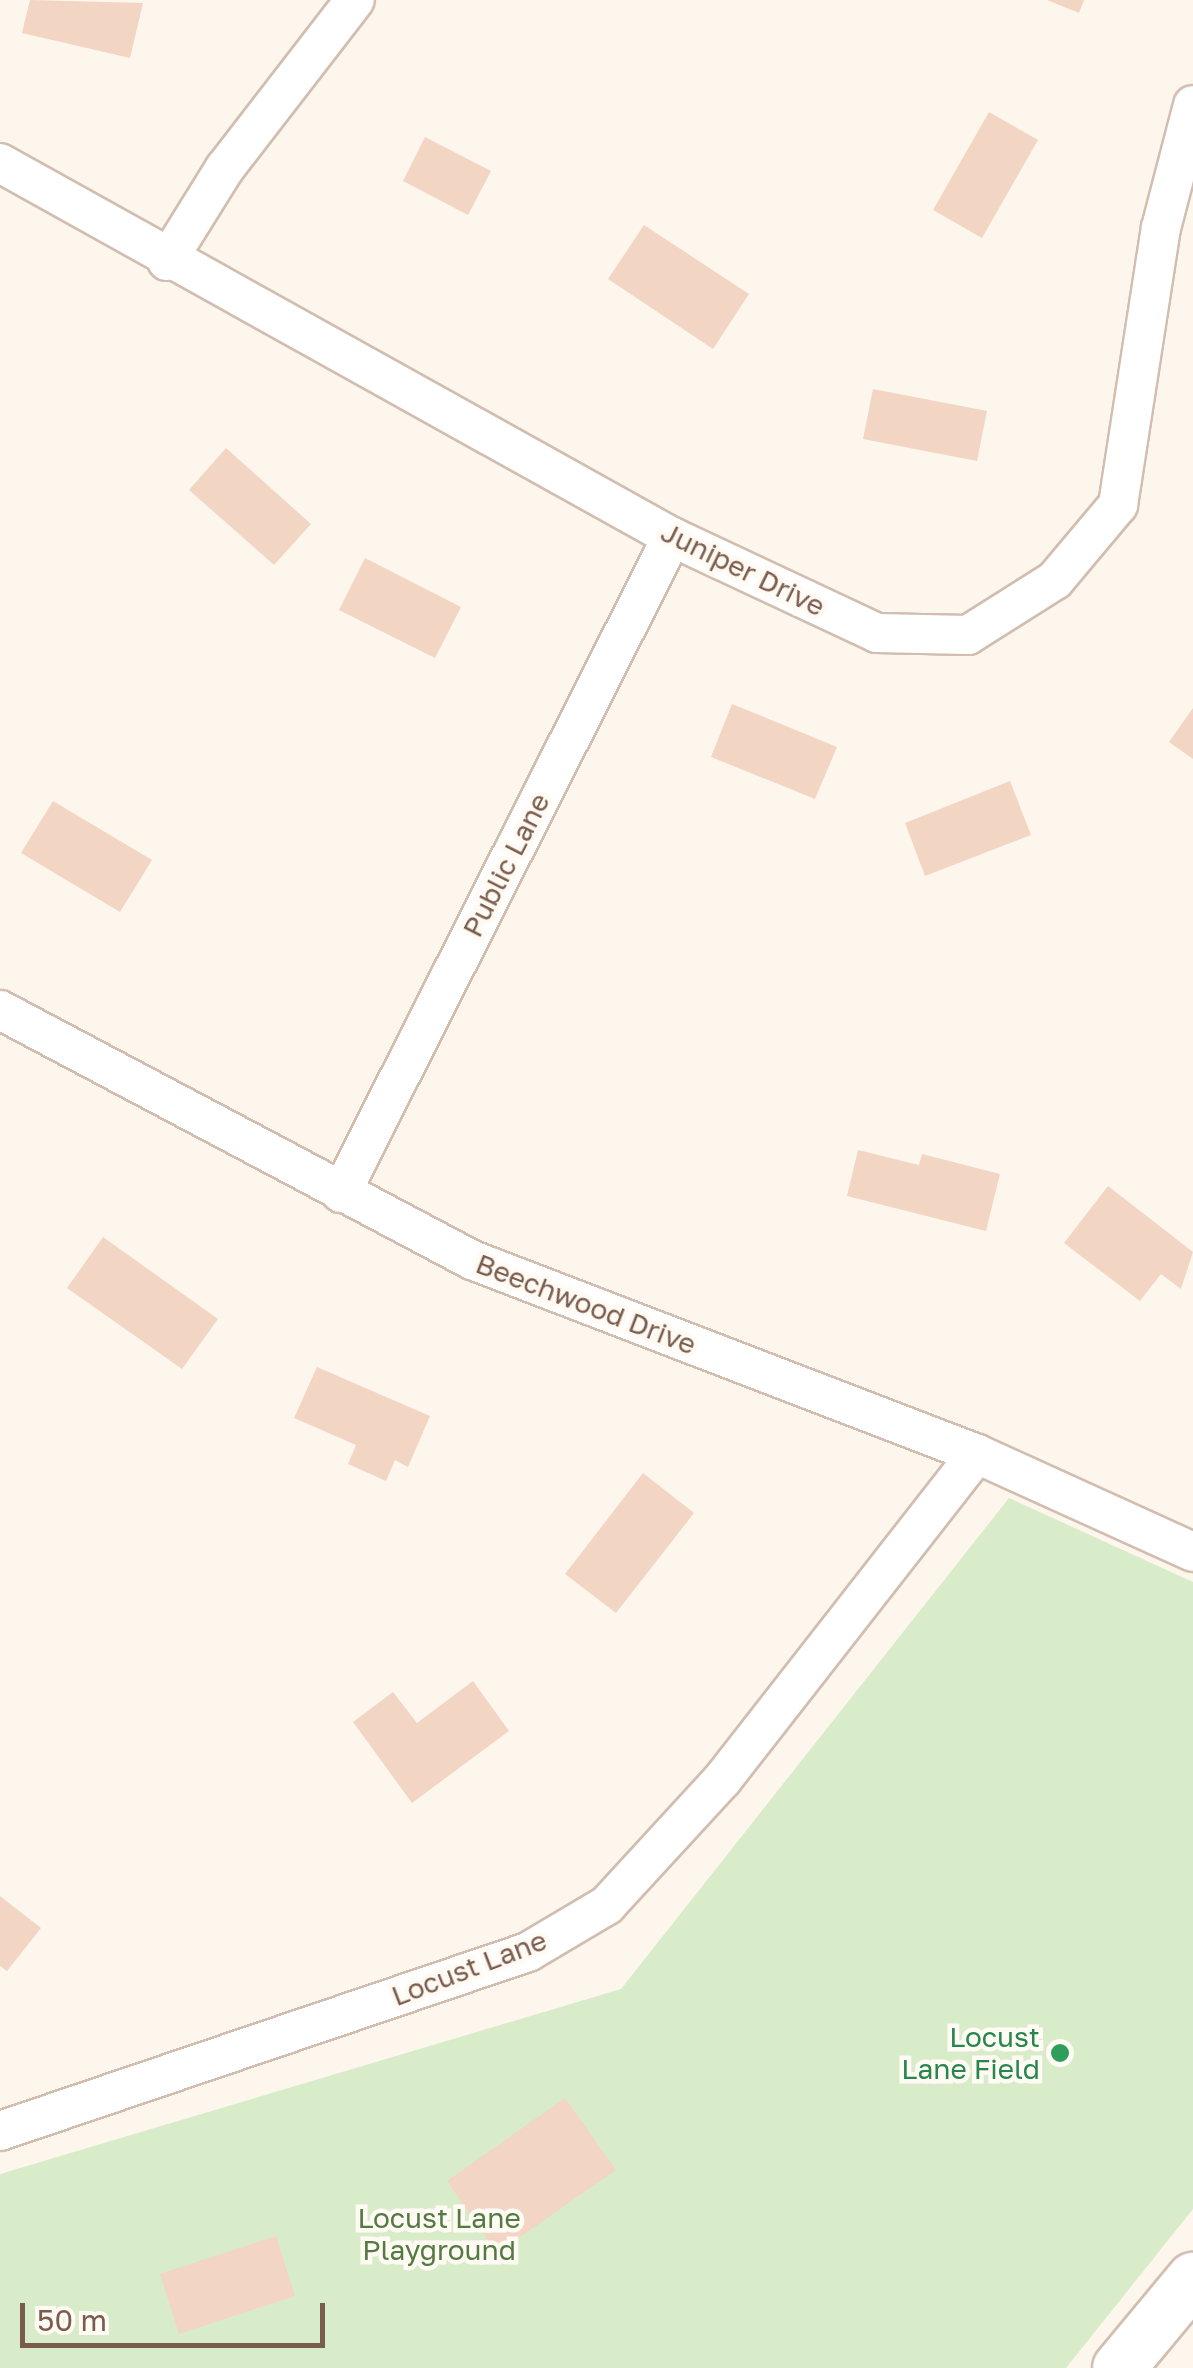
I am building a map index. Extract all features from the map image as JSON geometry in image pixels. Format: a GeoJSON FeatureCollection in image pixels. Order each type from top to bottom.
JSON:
{"type":"FeatureCollection","features":[{"type":"Feature","properties":{"kind":"street"},"geometry":{"type":"LineString","coordinates":[[168,260],[224,168],[356,0]]}},
{"type":"Feature","properties":{"kind":"street","name":"Juniper Drive"},"geometry":{"type":"LineString","coordinates":[[0,163],[168,260],[672,537],[877,633],[968,634],[1055,580],[1118,505],[1161,228],[1193,105]]}},
{"type":"Feature","properties":{"kind":"street","name":"Public Lane"},"geometry":{"type":"LineString","coordinates":[[341,1194],[672,537]]}},
{"type":"Feature","properties":{"kind":"street","name":"Beechwood Drive"},"geometry":{"type":"LineString","coordinates":[[0,1010],[472,1260],[977,1454],[1193,1552]]}},
{"type":"Feature","properties":{"kind":"street","name":"Locust Lane"},"geometry":{"type":"LineString","coordinates":[[0,2130],[528,1952],[607,1905],[722,1780],[977,1454]]}},
{"type":"Feature","properties":{"kind":"street"},"geometry":{"type":"LineString","coordinates":[[1119,2368],[1193,2280]]}},
{"type":"Feature","properties":{"kind":"green space","name":"Locust Lane Playground"},"geometry":{"type":"Polygon","coordinates":[[[1009,1498],[1193,1582],[1193,2209],[1066,2368],[0,2368],[0,2174],[621,1989],[1009,1498]]]}},
{"type":"Feature","properties":{"kind":"building"},"geometry":{"type":"Polygon","coordinates":[[[30,0],[143,3],[130,58],[22,33],[30,0]]]}},
{"type":"Feature","properties":{"kind":"building"},"geometry":{"type":"Polygon","coordinates":[[[1047,0],[1084,0],[1079,13],[1047,0]]]}},
{"type":"Feature","properties":{"kind":"building"},"geometry":{"type":"Polygon","coordinates":[[[989,112],[1038,140],[982,238],[933,210],[989,112]]]}},
{"type":"Feature","properties":{"kind":"building"},"geometry":{"type":"Polygon","coordinates":[[[425,137],[491,171],[468,215],[403,181],[425,137]]]}},
{"type":"Feature","properties":{"kind":"building"},"geometry":{"type":"Polygon","coordinates":[[[644,225],[749,294],[713,349],[608,279],[644,225]]]}},
{"type":"Feature","properties":{"kind":"building"},"geometry":{"type":"Polygon","coordinates":[[[873,389],[987,411],[977,461],[863,439],[873,389]]]}},
{"type":"Feature","properties":{"kind":"building"},"geometry":{"type":"Polygon","coordinates":[[[226,448],[311,524],[274,565],[189,490],[226,448]]]}},
{"type":"Feature","properties":{"kind":"building"},"geometry":{"type":"Polygon","coordinates":[[[365,558],[461,607],[435,658],[339,610],[365,558]]]}},
{"type":"Feature","properties":{"kind":"building"},"geometry":{"type":"Polygon","coordinates":[[[732,704],[837,747],[815,799],[711,757],[732,704]]]}},
{"type":"Feature","properties":{"kind":"building"},"geometry":{"type":"Polygon","coordinates":[[[1193,708],[1193,759],[1169,742],[1193,708]]]}},
{"type":"Feature","properties":{"kind":"building"},"geometry":{"type":"Polygon","coordinates":[[[1010,781],[1031,835],[925,876],[905,823],[1010,781]]]}},
{"type":"Feature","properties":{"kind":"building"},"geometry":{"type":"Polygon","coordinates":[[[53,801],[152,860],[120,912],[21,853],[53,801]]]}},
{"type":"Feature","properties":{"kind":"building"},"geometry":{"type":"Polygon","coordinates":[[[858,1150],[919,1165],[922,1154],[1000,1174],[986,1231],[847,1196],[858,1150]]]}},
{"type":"Feature","properties":{"kind":"building"},"geometry":{"type":"Polygon","coordinates":[[[1108,1186],[1193,1252],[1181,1289],[1161,1274],[1140,1301],[1064,1243],[1108,1186]]]}},
{"type":"Feature","properties":{"kind":"building"},"geometry":{"type":"Polygon","coordinates":[[[103,1237],[218,1319],[182,1369],[67,1288],[103,1237]]]}},
{"type":"Feature","properties":{"kind":"building"},"geometry":{"type":"Polygon","coordinates":[[[317,1367],[430,1416],[408,1467],[395,1460],[386,1481],[348,1464],[356,1445],[294,1418],[317,1367]]]}},
{"type":"Feature","properties":{"kind":"building"},"geometry":{"type":"Polygon","coordinates":[[[643,1473],[694,1513],[616,1613],[565,1574],[643,1473]]]}},
{"type":"Feature","properties":{"kind":"building"},"geometry":{"type":"Polygon","coordinates":[[[473,1681],[509,1731],[412,1803],[353,1722],[393,1692],[417,1723],[473,1681]]]}},
{"type":"Feature","properties":{"kind":"building"},"geometry":{"type":"Polygon","coordinates":[[[0,1896],[41,1928],[7,1971],[0,1966],[0,1896]]]}},
{"type":"Feature","properties":{"kind":"building"},"geometry":{"type":"Polygon","coordinates":[[[565,2098],[616,2170],[497,2253],[447,2181],[565,2098]]]}},
{"type":"Feature","properties":{"kind":"building"},"geometry":{"type":"Polygon","coordinates":[[[276,2236],[295,2296],[179,2334],[160,2274],[276,2236]]]}},
{"type":"Feature","properties":{"kind":"place","name":"Locust Lane Field"},"geometry":{"type":"Point","coordinates":[1060,2053]}}]}
